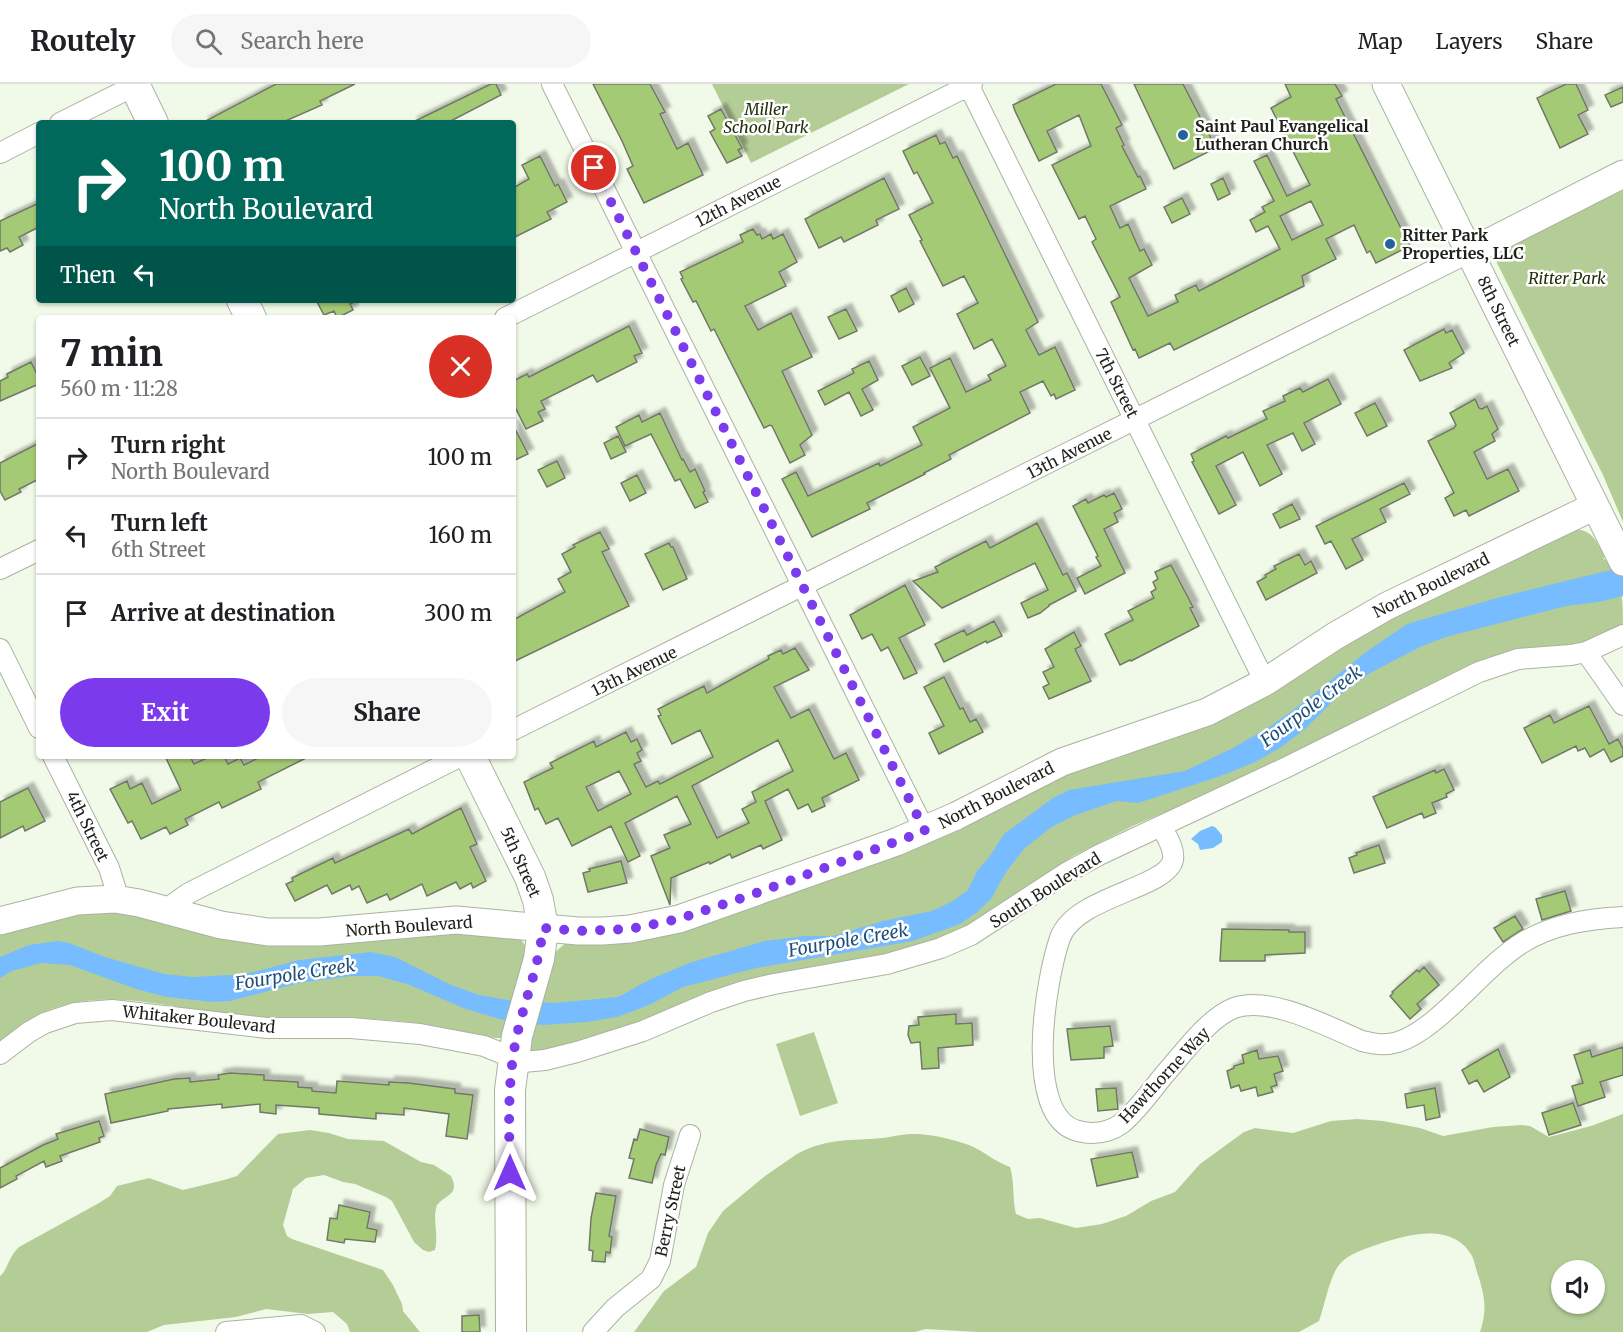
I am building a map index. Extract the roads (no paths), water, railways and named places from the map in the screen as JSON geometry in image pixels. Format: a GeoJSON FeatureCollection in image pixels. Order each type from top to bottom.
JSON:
{"type":"FeatureCollection","features":[{"type":"Feature","properties":{"kind":"main road"},"geometry":{"type":"LineString","coordinates":[[136,85],[152,120]]}},
{"type":"Feature","properties":{"kind":"main road","name":"5th Street"},"geometry":{"type":"LineString","coordinates":[[471,759],[530,877],[538,900],[543,928],[534,977],[516,1047],[509,1104],[511,1332]]}},
{"type":"Feature","properties":{"kind":"street"},"geometry":{"type":"LineString","coordinates":[[552,84],[925,831]]}},
{"type":"Feature","properties":{"kind":"street","name":"12th Avenue"},"geometry":{"type":"LineString","coordinates":[[511,315],[969,84]]}},
{"type":"Feature","properties":{"kind":"street","name":"7th Street"},"geometry":{"type":"LineString","coordinates":[[969,84],[1265,682]]}},
{"type":"Feature","properties":{"kind":"street","name":"8th Street"},"geometry":{"type":"LineString","coordinates":[[1386,84],[1620,557]]}},
{"type":"Feature","properties":{"kind":"street"},"geometry":{"type":"LineString","coordinates":[[66,120],[136,85]]}},
{"type":"Feature","properties":{"kind":"street"},"geometry":{"type":"LineString","coordinates":[[0,153],[36,135]]}},
{"type":"Feature","properties":{"kind":"street","name":"13th Avenue"},"geometry":{"type":"LineString","coordinates":[[516,729],[1136,420],[1623,174]]}},
{"type":"Feature","properties":{"kind":"street","name":"North Boulevard"},"geometry":{"type":"LineString","coordinates":[[0,921],[77,901],[115,899],[221,925],[268,932],[319,932],[456,920],[578,931],[630,929],[679,919],[925,831],[1062,762],[1089,751],[1180,723],[1235,699],[1387,606],[1595,506]]}},
{"type":"Feature","properties":{"kind":"street"},"geometry":{"type":"LineString","coordinates":[[0,569],[36,551]]}},
{"type":"Feature","properties":{"kind":"street","name":"South Boulevard"},"geometry":{"type":"LineString","coordinates":[[516,1047],[523,1062],[577,1052],[643,1032],[711,1002],[744,991],[887,964],[941,948],[971,935],[1066,873],[1479,672],[1518,659],[1586,652],[1623,635]]}},
{"type":"Feature","properties":{"kind":"street"},"geometry":{"type":"LineString","coordinates":[[0,649],[36,722]]}},
{"type":"Feature","properties":{"kind":"street"},"geometry":{"type":"LineString","coordinates":[[1586,652],[1623,705]]}},
{"type":"Feature","properties":{"kind":"street","name":"4th Street"},"geometry":{"type":"LineString","coordinates":[[54,759],[109,868],[115,887],[115,899]]}},
{"type":"Feature","properties":{"kind":"street"},"geometry":{"type":"LineString","coordinates":[[165,910],[189,893],[455,759]]}},
{"type":"Feature","properties":{"kind":"street","name":"Hawthorne Way"},"geometry":{"type":"LineString","coordinates":[[1161,826],[1173,854],[1172,863],[1167,870],[1077,915],[1066,925],[1060,936],[1054,958],[1043,1034],[1045,1085],[1053,1111],[1073,1130],[1102,1133],[1113,1130],[1121,1124],[1207,1028],[1234,1008],[1261,1005],[1281,1009],[1362,1041],[1374,1044],[1399,1042],[1429,1023],[1481,975],[1522,943],[1561,925],[1623,917]]}},
{"type":"Feature","properties":{"kind":"street","name":"Whitaker Boulevard"},"geometry":{"type":"LineString","coordinates":[[0,1054],[45,1023],[75,1013],[112,1010],[267,1028],[382,1029],[484,1046],[516,1047]]}},
{"type":"Feature","properties":{"kind":"street","name":"Berry Street"},"geometry":{"type":"LineString","coordinates":[[593,1332],[615,1308],[651,1279],[660,1261],[674,1185],[690,1135]]}},
{"type":"Feature","properties":{"kind":"street"},"geometry":{"type":"LineString","coordinates":[[226,1332],[301,1325],[315,1332]]}},
{"type":"Feature","properties":{"kind":"water","name":"Fourpole Creek"},"geometry":{"type":"Polygon","coordinates":[[[1623,567],[1623,596],[1566,606],[1446,637],[1422,646],[1370,673],[1335,699],[1305,729],[1280,748],[1253,763],[1138,803],[1117,801],[1073,816],[1050,828],[1024,849],[1006,872],[991,899],[960,924],[913,941],[756,968],[683,987],[649,1005],[617,1017],[543,1025],[503,1020],[466,1009],[407,984],[378,976],[351,976],[299,983],[230,1001],[213,1002],[167,997],[136,989],[70,965],[41,963],[12,971],[0,978],[0,957],[29,945],[58,941],[164,974],[193,977],[246,974],[299,960],[371,952],[395,957],[451,985],[479,995],[508,1000],[555,1003],[618,997],[649,980],[689,963],[765,941],[806,936],[833,936],[883,921],[932,911],[953,901],[968,890],[977,871],[1004,834],[1053,798],[1069,790],[1185,771],[1233,748],[1271,726],[1366,652],[1407,624],[1497,598],[1623,567]]]}},
{"type":"Feature","properties":{"kind":"water"},"geometry":{"type":"Polygon","coordinates":[[[1212,826],[1222,835],[1222,842],[1213,848],[1200,850],[1198,844],[1191,839],[1200,831],[1212,826]]]}},
{"type":"Feature","properties":{"kind":"place","name":"Saint Paul Evangelical Lutheran Church"},"geometry":{"type":"Point","coordinates":[1183,135]}},
{"type":"Feature","properties":{"kind":"place","name":"Ritter Park Properties, LLC"},"geometry":{"type":"Point","coordinates":[1390,244]}},
{"type":"Feature","properties":{"kind":"park label","name":"Miller School Park"},"geometry":{"type":"Point","coordinates":[766,118]}},
{"type":"Feature","properties":{"kind":"park label","name":"Ritter Park"},"geometry":{"type":"Point","coordinates":[1567,278]}}]}
